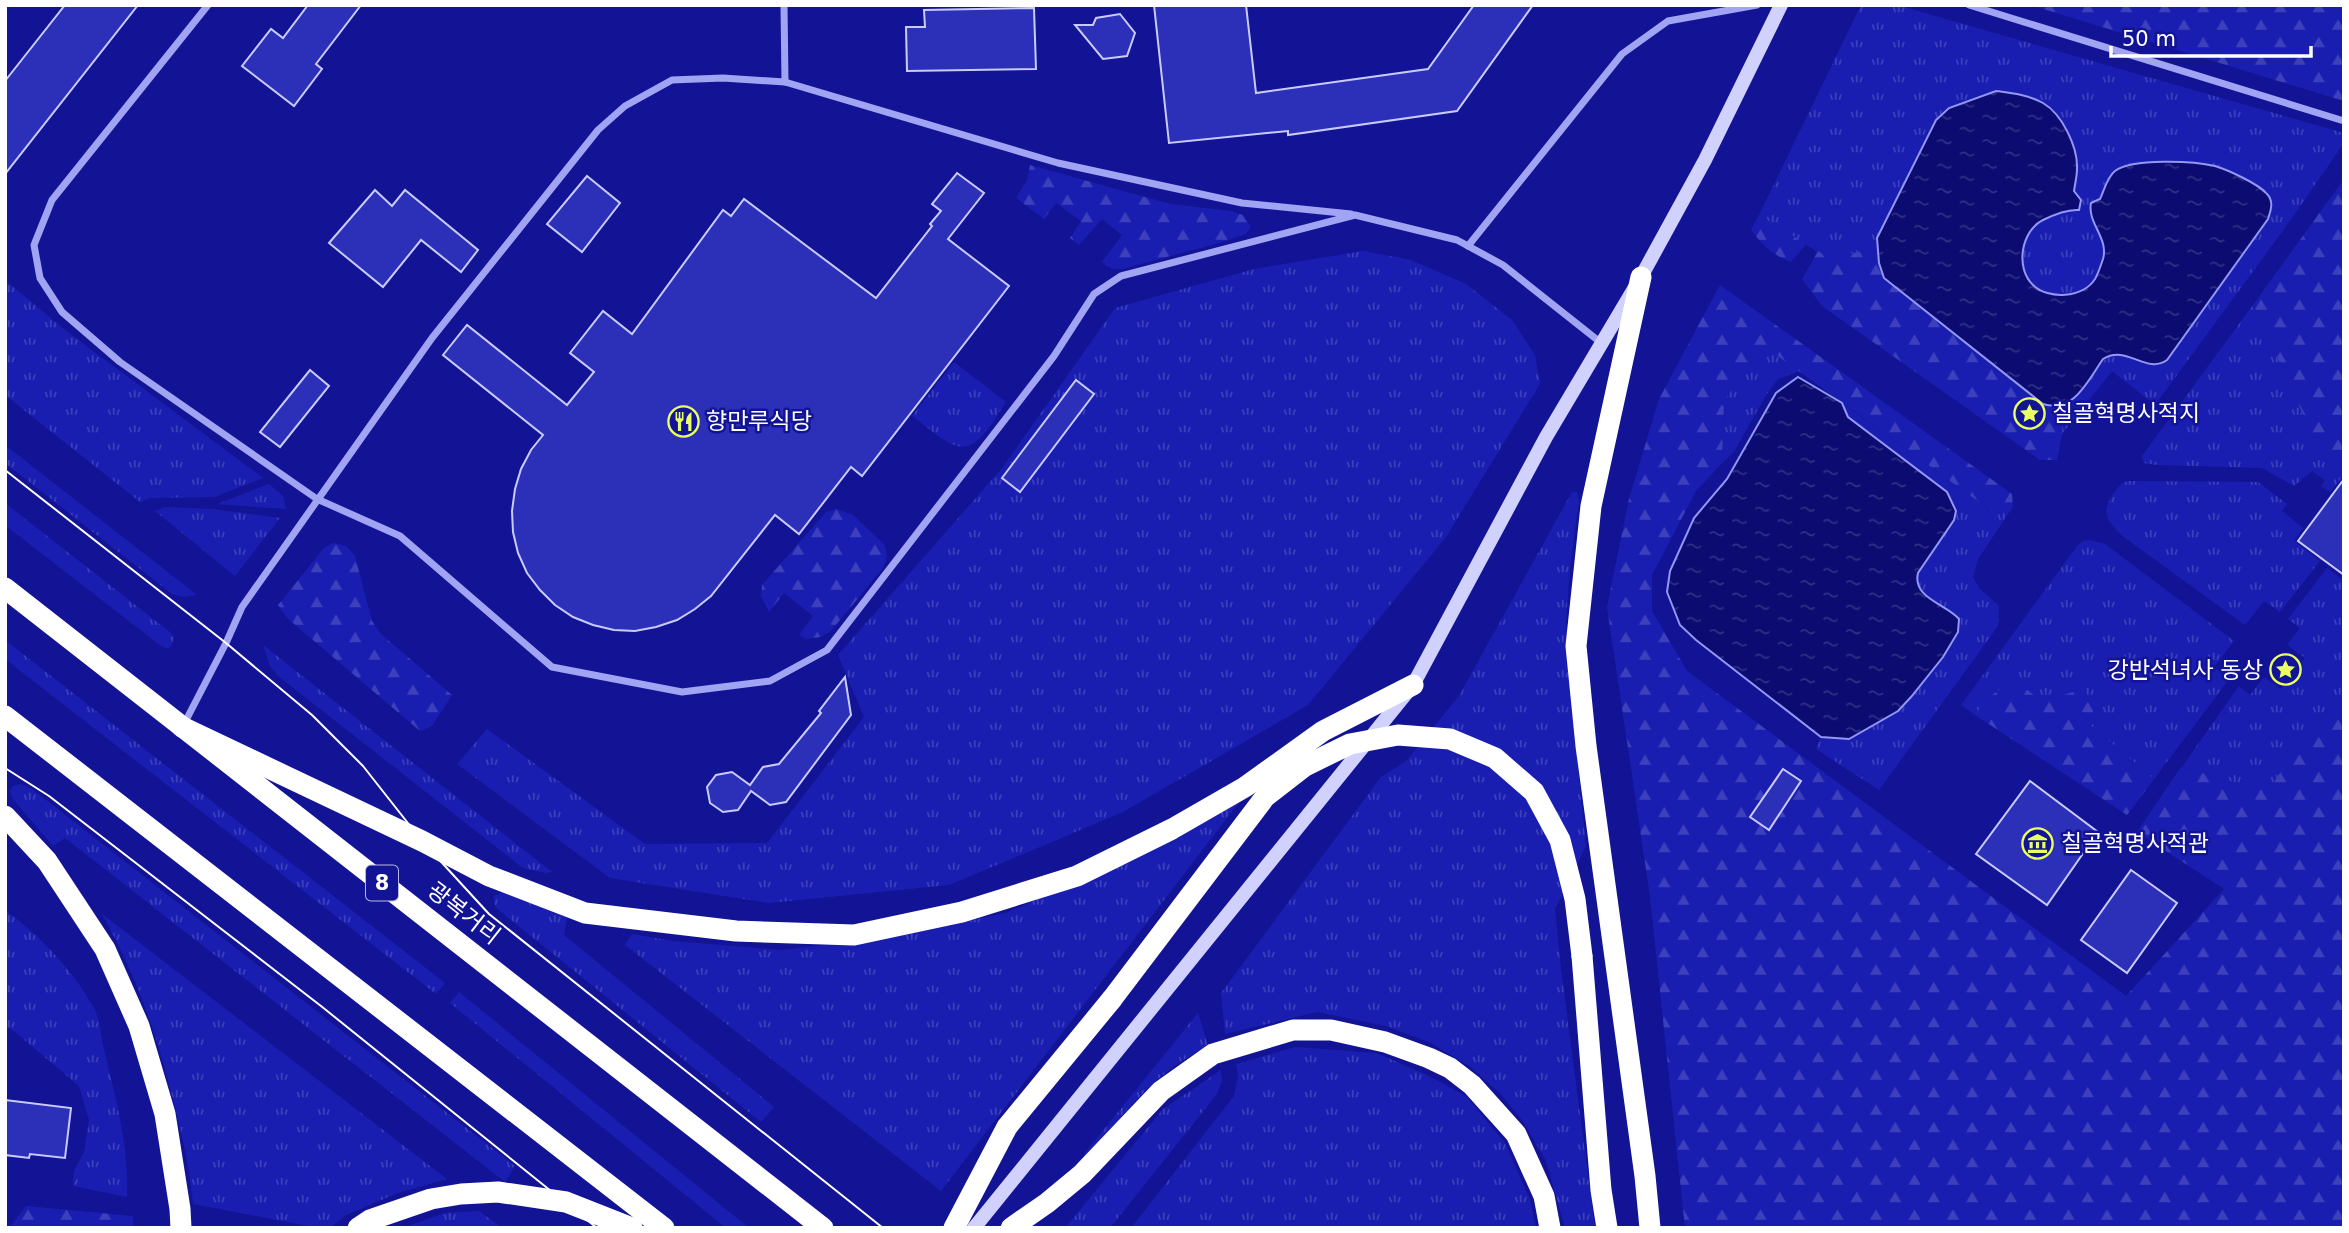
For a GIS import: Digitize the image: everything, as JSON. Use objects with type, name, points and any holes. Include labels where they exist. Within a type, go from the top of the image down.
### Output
[{"type":"highway","points":[[1641,277],[1591,506],[1576,646],[1586,746],[1650,1228]]},
{"type":"highway","name":"광복거리","points":[[5,588],[823,1228]]},
{"type":"highway","points":[[182,727],[422,841],[489,876],[585,913],[736,931],[854,935],[962,912],[1077,876],[1172,830],[1245,787],[1323,731],[1413,685]]},
{"type":"highway","points":[[5,716],[664,1228]]},
{"type":"highway","points":[[954,1228],[1007,1127],[1112,999],[1265,797],[1305,766],[1350,744],[1398,735],[1450,739],[1495,758],[1534,792],[1560,840],[1575,899],[1582,956],[1606,1228]]},
{"type":"highway","points":[[5,816],[47,861],[105,949],[139,1026],[165,1114],[181,1228]]},
{"type":"highway","points":[[1012,1228],[1082,1174],[1161,1091],[1213,1054],[1293,1030],[1331,1030],[1385,1042],[1450,1068],[1472,1084],[1516,1134],[1544,1196],[1550,1228]]},
{"type":"highway","points":[[358,1228],[370,1220],[431,1199],[498,1192],[566,1202],[632,1228]]},
{"type":"street","points":[[208,5],[52,200],[34,245],[40,278],[62,312],[120,362],[317,499],[400,536],[552,667],[682,692],[770,681],[827,650],[1054,356],[1094,294],[1121,276],[1355,215]]},
{"type":"street","points":[[784,5],[785,82]]},
{"type":"street","points":[[1468,246],[1622,54],[1668,21],[1757,5]]},
{"type":"street","points":[[974,1228],[1413,685],[1546,437],[1641,277],[1705,160],[1781,5]]},
{"type":"street","points":[[1969,5],[2344,121]]},
{"type":"street","points":[[182,727],[242,607],[432,338],[598,130],[625,106],[672,80],[723,78],[785,82],[1058,163],[1242,203],[1355,215],[1457,240],[1503,265],[1600,342]]},
{"type":"green space","points":[[1861,5],[1897,5],[2344,133],[2344,143],[2155,405],[2112,371],[2062,434],[2062,406],[2077,393],[2104,360],[2111,355],[2123,354],[2152,365],[2109,179],[2100,199],[2091,204],[2092,221],[2103,245],[2104,255],[2093,282],[2080,291],[2057,295],[2043,291],[2033,283],[2026,272],[2022,259],[2028,233],[2046,218],[2073,209],[2077,168],[2068,134],[2055,113],[2043,103],[2014,93],[1936,120],[1877,238],[1879,263],[1862,251],[1829,259],[1759,215]]},
{"type":"green space","points":[[2030,5],[2344,5],[2344,101]]},
{"type":"green space","points":[[1030,165],[1170,204],[1231,211],[1243,215],[1251,227],[1246,234],[1226,241],[1122,269],[1112,269],[1102,262],[1122,235],[1102,219],[1079,245],[1070,238],[1081,221],[1056,203],[1044,219],[1016,198],[1027,180]]},
{"type":"green space","points":[[2344,179],[2344,472],[2324,460],[2253,305]]},
{"type":"green space","points":[[1759,215],[1806,244],[1791,262],[1769,249],[1751,230]]},
{"type":"green space","points":[[1363,251],[1411,260],[1466,284],[1512,320],[1535,355],[1540,384],[1446,537],[1308,705],[1123,812],[949,885],[769,903],[610,878],[457,764],[487,729],[645,844],[767,843],[864,717],[838,655],[1003,467],[1115,308],[1254,269]]},
{"type":"green space","points":[[1818,251],[1829,259],[1862,251],[1879,263],[1884,278],[2043,404],[2062,406],[2062,434],[2057,460],[2040,460],[1822,306],[1802,279]]},
{"type":"green space","points":[[5,280],[65,330],[263,478],[214,497],[150,498],[140,502],[5,395]]},
{"type":"green space","points":[[1720,285],[2012,494],[2013,507],[2008,514],[1990,510],[1763,345],[1724,401],[1722,463],[1696,491],[1652,575],[1652,611],[1687,671],[2126,996],[2224,889],[2137,832],[2181,767],[2266,791],[2344,691],[2344,1228],[1685,1228],[1650,896],[1607,607],[1629,499],[1659,399]]},
{"type":"green space","points":[[2253,305],[2324,460],[2344,472],[2330,492],[2321,486],[2325,480],[2312,471],[2294,486],[2262,468],[2144,463],[2142,456]]},
{"type":"green space","points":[[1763,344],[1799,371],[1778,379],[1734,452],[1722,463],[1724,401]]},
{"type":"green space","points":[[954,362],[1006,402],[985,433],[971,445],[963,447],[943,439],[912,416]]},
{"type":"green space","points":[[1842,403],[1990,510],[2008,514],[1978,559],[1973,577],[1979,588],[1999,606],[1998,626],[1879,790],[1816,749],[1821,737],[1849,739],[1898,711],[1943,657],[1958,632],[1954,614],[1928,598],[1919,588],[1917,581],[1918,574],[1956,511],[1947,492],[1848,417]]},
{"type":"green space","points":[[5,445],[197,595],[183,597],[172,594],[5,463]]},
{"type":"green space","points":[[2127,481],[2258,482],[2287,504],[2282,511],[2303,528],[2294,541],[2320,561],[2280,612],[2264,601],[2245,625],[2121,535],[2106,511],[2118,487]]},
{"type":"green space","points":[[269,484],[283,496],[286,509],[217,504]]},
{"type":"green space","points":[[1572,492],[1577,492],[1579,500],[1566,621],[1586,846],[1555,909],[1595,1228],[1565,1228],[1546,1161],[1524,1123],[1501,1094],[1469,1066],[1431,1043],[1386,1026],[1317,1012],[1225,1034],[1221,993],[1381,777],[1406,761],[1459,696]]},
{"type":"green space","points":[[5,503],[171,633],[174,637],[171,647],[161,646],[5,525]]},
{"type":"green space","points":[[165,507],[213,509],[280,518],[235,576],[155,511]]},
{"type":"green space","points":[[837,509],[853,515],[885,545],[887,557],[883,568],[831,631],[820,637],[806,639],[799,635],[813,616],[784,593],[769,612],[761,596],[762,585],[826,512]]},
{"type":"green space","points":[[2090,540],[2105,544],[2234,641],[2214,667],[2229,679],[2154,779],[2091,726],[2094,706],[2042,701],[2022,686],[1988,698],[1975,715],[1961,705],[2077,546]]},
{"type":"green space","points":[[333,543],[346,546],[355,556],[372,621],[381,634],[452,695],[432,726],[420,731],[287,618],[278,605],[324,548]]},
{"type":"green space","points":[[2327,568],[2344,581],[2344,691],[2266,792],[2182,767],[2239,686],[2250,695],[2264,677],[2281,689],[2305,658],[2287,645],[2300,628],[2288,619]]},
{"type":"green space","points":[[5,640],[445,983],[436,994],[5,659]]},
{"type":"green space","points":[[263,645],[552,872],[523,868],[278,676],[270,666]]},
{"type":"green space","points":[[2007,684],[2022,686],[2042,701],[2084,689],[2094,706],[2091,726],[2154,779],[2127,815],[1975,715],[1988,698]]},
{"type":"green space","points":[[21,784],[32,789],[515,1166],[505,1182],[65,838],[53,846],[12,798],[10,791],[13,786]]},
{"type":"green space","points":[[1243,797],[941,1191],[625,945],[632,934],[673,941],[782,950],[895,937],[1005,913],[1177,839]]},
{"type":"green space","points":[[503,892],[567,917],[564,935],[774,1107],[761,1122],[495,907],[494,896]]},
{"type":"green space","points":[[5,910],[55,954],[94,1008],[121,1123],[127,1197],[73,1186],[74,1171],[84,1152],[89,1120],[79,1086],[5,1026]]},
{"type":"green space","points":[[102,914],[447,1179],[398,1193],[346,1215],[330,1228],[193,1204],[182,1138],[160,1050],[135,981]]},
{"type":"green space","points":[[459,992],[749,1228],[726,1228],[450,1003]]},
{"type":"green space","points":[[1198,1013],[1208,1046],[1157,1081],[1087,1156],[1084,1154]]},
{"type":"green space","points":[[1295,1047],[1376,1053],[1425,1074],[1466,1096],[1505,1143],[1530,1200],[1536,1228],[1131,1228],[1234,1096],[1238,1077],[1236,1064]]},
{"type":"green space","points":[[1221,1070],[1222,1081],[1217,1094],[1110,1228],[1065,1228],[1163,1109]]},
{"type":"green space","points":[[26,1206],[133,1216],[133,1228],[9,1228]]},
{"type":"green space","points":[[479,1211],[502,1228],[402,1228],[445,1213]]},
{"type":"water","points":[[1996,91],[2032,98],[2050,108],[2068,132],[2077,160],[2074,191],[2081,200],[2079,210],[2070,210],[2043,220],[2025,241],[2022,260],[2024,269],[2027,278],[2039,290],[2065,295],[2082,290],[2095,279],[2104,251],[2092,217],[2091,203],[2100,199],[2110,177],[2123,167],[2149,162],[2215,166],[2257,186],[2267,194],[2271,203],[2268,219],[2167,360],[2152,364],[2112,355],[2103,359],[2079,394],[2054,406],[2043,404],[1884,278],[1879,263],[1877,238],[1936,120],[1949,108]]},
{"type":"water","points":[[1798,377],[1842,403],[1848,417],[1947,492],[1956,511],[1954,520],[1918,573],[1918,582],[1925,595],[1959,619],[1958,632],[1943,657],[1898,711],[1849,739],[1821,737],[1696,640],[1680,625],[1667,592],[1670,571],[1694,518],[1727,479],[1776,393]]},
{"type":"building","points":[[65,5],[138,5],[5,174],[5,81]]},
{"type":"building","points":[[308,5],[361,5],[316,64],[322,69],[294,106],[242,66],[271,29],[283,38]]},
{"type":"building","points":[[1154,5],[1246,5],[1256,93],[1428,69],[1474,5],[1533,5],[1457,111],[1288,135],[1288,131],[1169,143]]},
{"type":"building","points":[[1034,8],[1036,69],[907,71],[906,27],[925,27],[924,10]]},
{"type":"building","points":[[1120,14],[1135,33],[1127,56],[1103,59],[1075,25],[1093,25],[1096,18]]},
{"type":"building","name":"향만루식당","points":[[957,173],[984,193],[948,239],[1009,286],[862,476],[851,467],[799,534],[775,515],[711,596],[677,620],[635,631],[614,630],[573,617],[555,605],[527,573],[513,532],[512,511],[521,469],[543,435],[443,355],[467,325],[567,405],[594,372],[570,353],[603,311],[632,334],[723,210],[731,216],[744,199],[876,298],[932,226],[930,224],[941,211],[932,204]]},
{"type":"building","points":[[587,176],[620,203],[582,252],[547,224]]},
{"type":"building","points":[[375,190],[392,206],[405,190],[478,250],[461,272],[421,240],[383,287],[329,243]]},
{"type":"building","points":[[310,370],[329,386],[280,447],[260,432]]},
{"type":"building","points":[[1076,380],[1094,394],[1020,492],[1002,478]]},
{"type":"building","points":[[2344,479],[2344,575],[2298,541]]},
{"type":"building","points":[[845,677],[851,715],[786,802],[770,805],[751,791],[738,810],[723,812],[710,803],[707,787],[716,775],[732,772],[750,785],[763,767],[779,764],[821,713],[819,711]]},
{"type":"building","points":[[1783,769],[1801,781],[1769,830],[1750,817]]},
{"type":"building","name":"칠골혁명사적관","points":[[2030,781],[2098,832],[2047,905],[1976,854]]},
{"type":"building","points":[[2131,870],[2177,903],[2127,973],[2081,940]]},
{"type":"building","points":[[5,1100],[71,1108],[65,1158],[30,1154],[29,1158],[5,1155]]},
{"type":"tram line","points":[[5,470],[226,643],[312,715],[363,766],[422,841],[489,914],[883,1228]]},
{"type":"tram line","points":[[5,768],[49,796],[321,1006],[597,1228]]},
{"type":"place","name":"칠골혁명사적지","points":[[2029,413]]},
{"type":"place","name":"향만루식당","points":[[683,421]]},
{"type":"place","name":"강반석녀사 동상","points":[[2286,670]]},
{"type":"place","name":"칠골혁명사적관","points":[[2038,843]]}]
